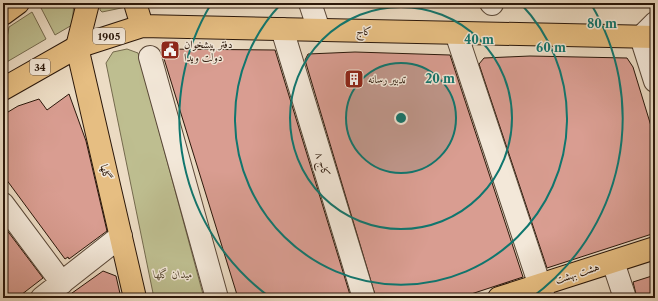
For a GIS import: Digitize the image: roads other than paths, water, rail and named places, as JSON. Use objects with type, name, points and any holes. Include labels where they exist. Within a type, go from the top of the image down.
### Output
[{"type":"main road","points":[[3,14],[18,3]]},
{"type":"main road","points":[[77,47],[88,3]]},
{"type":"main road","points":[[135,3],[142,26]]},
{"type":"main road","name":"کاج","points":[[77,47],[142,26],[456,33],[650,32]]},
{"type":"main road","name":"34","points":[[3,89],[77,47]]},
{"type":"main road","name":"گلها","points":[[77,47],[135,298]]},
{"type":"main road","name":"هشت بهشت","points":[[499,298],[541,292],[613,262],[655,248]]},
{"type":"street","points":[[310,3],[319,30]]},
{"type":"street","name":"کاج ۸","points":[[282,29],[364,298]]},
{"type":"street","points":[[650,32],[655,81]]},
{"type":"street","points":[[456,33],[541,292]]},
{"type":"street","points":[[150,57],[217,298]]},
{"type":"street","points":[[3,204],[62,283]]},
{"type":"street","points":[[42,298],[121,236]]},
{"type":"street","points":[[613,262],[625,298]]},
{"type":"place","name":"دفتر پیشخوان دولت ویدا","points":[[170,50]]},
{"type":"place","name":"تدبیر رسانه","points":[[354,79]]},
{"type":"park label","name":"میدان گلها","points":[[173,274]]}]
